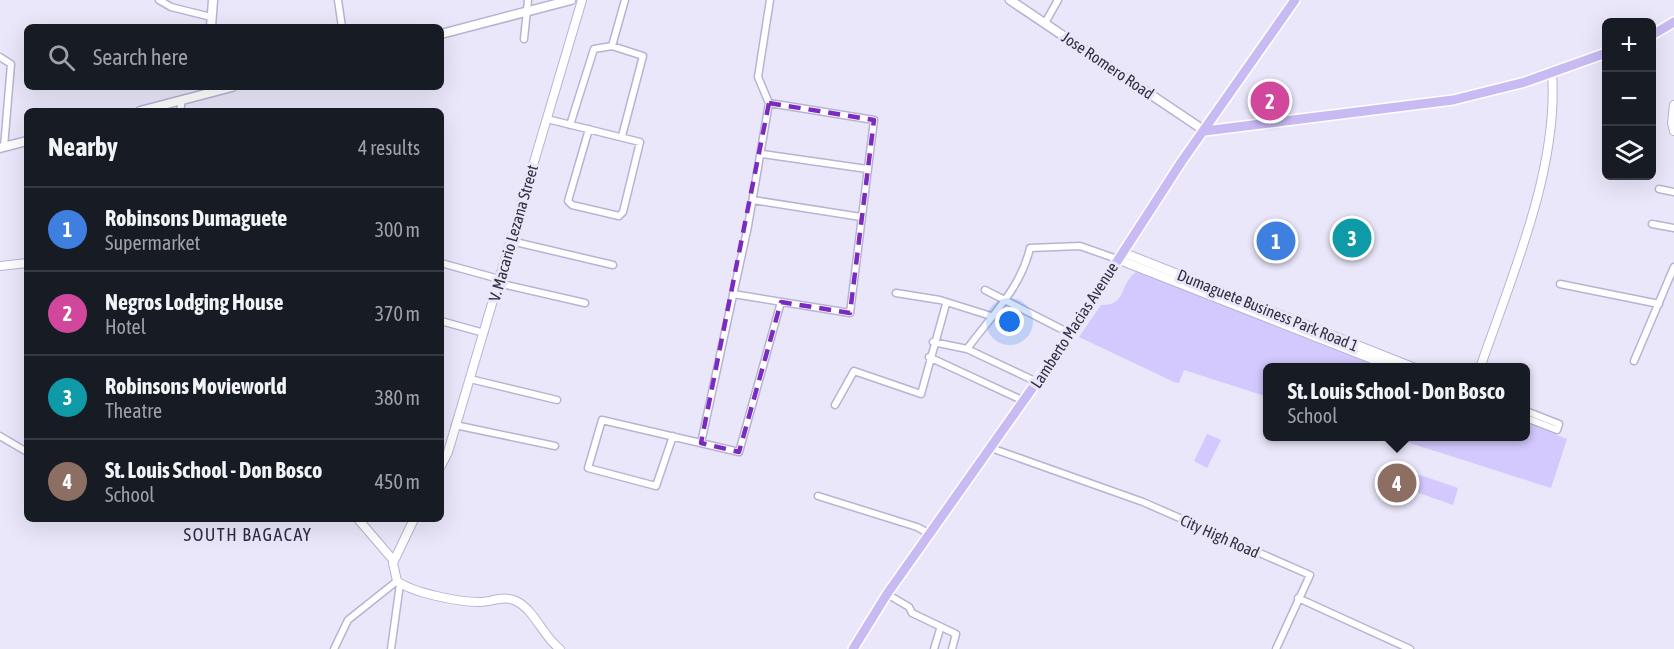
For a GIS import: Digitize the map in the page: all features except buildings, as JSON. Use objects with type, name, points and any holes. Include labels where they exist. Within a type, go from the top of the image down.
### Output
[{"type":"main road","points":[[210,24],[213,0]]},
{"type":"main road","points":[[444,33],[571,0]]},
{"type":"main road","name":"Jose Romero Road","points":[[1010,0],[1205,131]]},
{"type":"main road","name":"Lamberto Macias Avenue","points":[[853,649],[887,594],[1071,334],[1119,255],[1295,0]]},
{"type":"main road","points":[[1656,33],[1674,22]]},
{"type":"main road","points":[[1205,131],[1453,100],[1497,90],[1602,54]]},
{"type":"main road","points":[[151,108],[182,100],[207,90]]},
{"type":"main road","points":[[2,148],[24,142]]},
{"type":"street","points":[[159,0],[171,7],[211,17]]},
{"type":"street","points":[[338,0],[342,24]]},
{"type":"street","points":[[525,39],[528,0]]},
{"type":"street","name":"V. Macario Lezana Street","points":[[444,457],[484,333],[582,0]]},
{"type":"street","points":[[612,46],[625,0]]},
{"type":"street","points":[[701,443],[762,154],[769,103],[758,77],[770,0]]},
{"type":"street","points":[[1045,23],[1058,0]]},
{"type":"street","points":[[570,125],[594,49],[612,46],[643,56],[622,136]]},
{"type":"street","points":[[0,57],[11,64],[2,148]]},
{"type":"street","points":[[1482,363],[1534,213],[1551,109],[1551,73]]},
{"type":"street","points":[[181,108],[182,100]]},
{"type":"street","points":[[733,294],[850,313],[874,120],[769,103]]},
{"type":"street","points":[[1674,105],[1672,123],[1674,131]]},
{"type":"street","points":[[547,119],[622,136],[640,142],[623,212],[619,216],[572,205],[568,201],[589,129]]},
{"type":"street","points":[[762,154],[867,169]]},
{"type":"street","points":[[1659,189],[1674,192]]},
{"type":"street","points":[[753,200],[861,217]]},
{"type":"street","points":[[1652,224],[1674,228]]},
{"type":"street","points":[[511,241],[613,265]]},
{"type":"street","points":[[967,349],[991,316],[1007,300],[1026,265],[1030,248],[1080,246],[1119,255]]},
{"type":"street","name":"Dumaguete Business Park Road 1","points":[[1119,255],[1369,354],[1399,363]]},
{"type":"street","points":[[0,266],[24,263]]},
{"type":"street","points":[[444,264],[585,303]]},
{"type":"street","points":[[1634,361],[1674,267]]},
{"type":"street","points":[[1560,284],[1659,304]]},
{"type":"street","points":[[985,290],[1071,334]]},
{"type":"street","points":[[896,293],[940,300],[946,304],[991,316]]},
{"type":"street","points":[[674,436],[656,486],[588,468],[602,420],[674,436],[739,452],[781,302]]},
{"type":"street","points":[[835,405],[854,371],[921,394],[933,342],[946,304]]},
{"type":"street","points":[[444,322],[484,333]]},
{"type":"street","points":[[933,342],[967,349],[1037,382]]},
{"type":"street","name":"Dumaguete Business Park Road 1","points":[[1369,354],[1386,363]]},
{"type":"street","points":[[930,357],[1024,401]]},
{"type":"street","points":[[470,379],[557,400]]},
{"type":"street","points":[[1530,413],[1559,424],[1557,430],[1530,420]]},
{"type":"street","points":[[455,426],[555,446]]},
{"type":"street","points":[[0,435],[24,450]]},
{"type":"street","name":"City High Road","points":[[991,448],[1143,502],[1310,575],[1299,598]]},
{"type":"street","points":[[818,496],[917,527],[930,534]]},
{"type":"street","points":[[360,522],[394,561]]},
{"type":"street","points":[[391,649],[399,582],[393,573],[394,561],[413,522]]},
{"type":"street","points":[[334,649],[348,620],[399,582]]},
{"type":"street","points":[[399,582],[474,602],[505,598],[514,600],[524,606],[546,636],[560,649]]},
{"type":"street","points":[[887,594],[909,607],[912,613],[940,629],[956,634],[952,649]]},
{"type":"street","points":[[1276,649],[1299,598],[1410,649]]},
{"type":"street","points":[[934,649],[940,629]]},
{"type":"highlighted area","points":[[769,103],[874,120],[850,313],[781,302],[739,452],[701,443]]},
{"type":"shaded area","points":[[1136,272],[1140,272],[1374,363],[1263,363],[1263,395],[1184,370],[1179,383],[1174,382],[1079,337],[1101,305],[1115,302],[1119,298]]},
{"type":"shaded area","points":[[1530,425],[1567,439],[1551,488],[1404,441],[1530,441]]},
{"type":"shaded area","points":[[1207,434],[1221,440],[1207,468],[1194,461]]},
{"type":"shaded area","points":[[1411,472],[1458,488],[1453,505],[1405,488]]},
{"type":"place","name":"Negros Lodging House","points":[[1270,101]]},
{"type":"place","name":"Robinsons Movieworld","points":[[1352,238]]},
{"type":"place","name":"Robinsons Dumaguete","points":[[1276,241]]},
{"type":"place","name":"St. Louis School - Don Bosco","points":[[1397,483]]},
{"type":"district","name":"SOUTH BAGACAY","points":[[248,535]]}]
